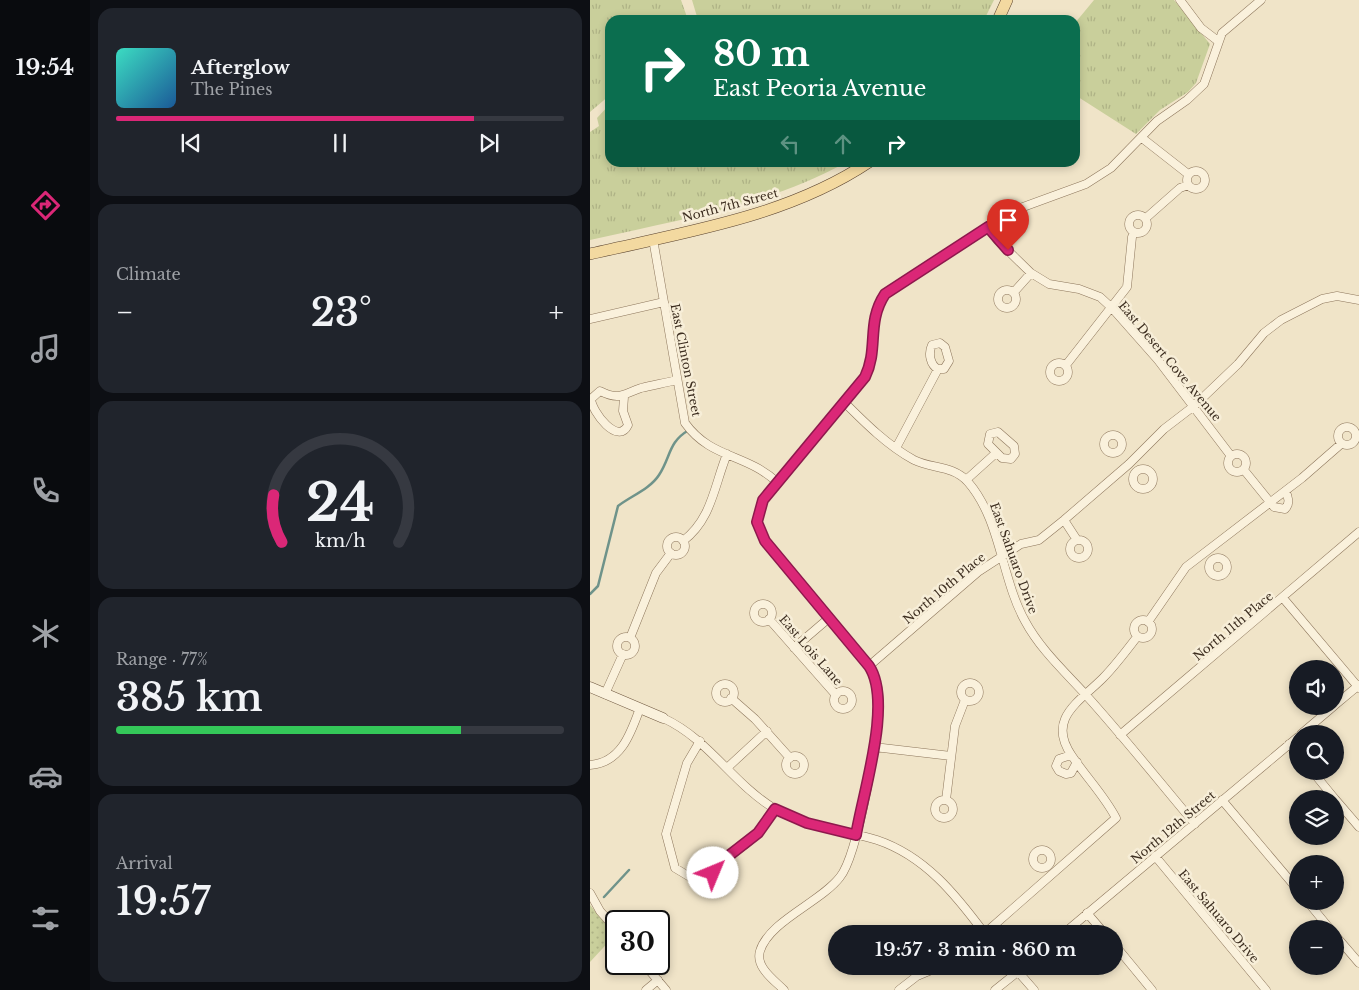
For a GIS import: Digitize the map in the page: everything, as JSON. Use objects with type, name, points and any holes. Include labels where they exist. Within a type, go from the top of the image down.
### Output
[{"type":"main road","points":[[1000,15],[1007,0]]},
{"type":"main road","name":"North 7th Street","points":[[590,254],[740,218],[795,200],[832,185],[861,167]]},
{"type":"street","points":[[1180,0],[1201,28],[1218,41]]},
{"type":"street","points":[[784,990],[763,969],[758,958],[760,950],[764,942],[780,926],[832,887],[851,858],[874,747],[879,697],[876,679],[869,666],[765,541],[757,522],[763,500],[865,377],[871,365],[876,307],[885,294],[1015,210],[1086,184],[1099,177],[1142,138],[1157,121],[1187,100],[1204,84],[1222,33],[1261,0]]},
{"type":"street","points":[[1142,138],[1188,174]]},
{"type":"street","points":[[1146,218],[1180,188],[1188,185],[1196,189],[1202,187],[1205,182],[1204,176],[1200,171],[1194,170],[1188,174]]},
{"type":"street","points":[[1188,174],[1188,185]]},
{"type":"street","points":[[1137,215],[1146,218],[1148,224],[1146,230],[1140,234],[1134,233],[1130,229],[1130,220],[1137,215]]},
{"type":"street","name":"East Desert Cove Avenue","points":[[988,227],[997,240],[1031,273],[1049,284],[1079,289],[1100,297],[1112,308],[1194,406],[1231,456]]},
{"type":"street","points":[[1066,365],[1127,287],[1134,233]]},
{"type":"street","name":"East Clinton Street","points":[[653,239],[686,423],[704,444],[751,463],[778,482]]},
{"type":"street","points":[[1014,292],[1031,273]]},
{"type":"street","name":"North 10th Place","points":[[869,666],[978,572],[1021,544],[1039,540],[1064,520],[1129,464],[1164,428],[1194,406],[1238,364],[1264,333],[1281,320],[1322,299],[1347,297],[1359,300]]},
{"type":"street","points":[[590,319],[664,302]]},
{"type":"street","points":[[896,448],[938,370]]},
{"type":"street","points":[[624,397],[623,411],[628,424],[626,430],[620,433],[614,432],[593,408],[591,399],[600,391],[611,397],[624,397],[640,389],[677,380]]},
{"type":"street","name":"East Sahuaro Drive","points":[[844,402],[896,448],[921,464],[945,468],[966,480],[979,496],[1024,621],[1044,650],[1085,694],[1195,824]]},
{"type":"street","points":[[1148,622],[1186,567],[1285,491],[1341,444]]},
{"type":"street","points":[[1119,451],[1136,472]]},
{"type":"street","points":[[966,480],[996,453]]},
{"type":"street","name":"East Desert Cove Avenue","points":[[1239,453],[1244,456],[1247,462],[1244,470],[1239,472],[1232,470],[1228,463],[1231,456],[1239,453]]},
{"type":"street","points":[[683,541],[701,523],[710,507],[727,454]]},
{"type":"street","name":"East Desert Cove Avenue","points":[[1244,470],[1270,502]]},
{"type":"street","points":[[1270,502],[1276,508],[1285,509],[1289,500],[1285,491]]},
{"type":"street","points":[[1064,520],[1077,540]]},
{"type":"street","name":"North 11th Place","points":[[1120,735],[1359,532]]},
{"type":"street","points":[[676,537],[683,541],[684,547],[682,552],[676,554],[671,553],[667,549],[668,541],[676,537]]},
{"type":"street","points":[[1204,552],[1212,560]]},
{"type":"street","points":[[630,638],[656,573],[671,553]]},
{"type":"street","points":[[1283,598],[1359,686],[1344,698]]},
{"type":"street","points":[[794,648],[829,618]]},
{"type":"street","name":"East Lois Lane","points":[[769,619],[836,695]]},
{"type":"street","points":[[1140,620],[1148,622],[1152,630],[1150,635],[1145,638],[1137,637],[1133,632],[1135,623],[1140,620]]},
{"type":"street","points":[[994,925],[1050,870],[1116,818],[1096,786],[1071,755],[1065,744],[1062,726],[1069,709],[1104,677],[1137,637]]},
{"type":"street","points":[[623,654],[618,648],[618,643],[622,639],[630,638]]},
{"type":"street","points":[[623,654],[632,653],[635,648],[634,642],[630,638]]},
{"type":"street","points":[[605,694],[623,654]]},
{"type":"street","points":[[590,687],[660,717],[700,741],[748,789],[775,809],[807,823],[856,835],[890,846],[923,865],[947,887],[978,925]]},
{"type":"street","points":[[731,698],[767,731],[790,758]]},
{"type":"street","points":[[946,800],[955,726],[965,700]]},
{"type":"street","points":[[590,765],[609,759],[622,749],[640,708]]},
{"type":"street","points":[[1312,725],[1323,715]]},
{"type":"street","points":[[727,768],[767,731]]},
{"type":"street","points":[[700,741],[687,763],[666,834],[676,868],[695,880],[713,873],[731,854],[758,833],[775,809]]},
{"type":"street","name":"North 12th Street","points":[[1074,925],[1289,744]]},
{"type":"street","points":[[874,747],[951,756]]},
{"type":"street","points":[[1071,755],[1059,759],[1056,766],[1059,771],[1066,774],[1072,773],[1077,762]]},
{"type":"street","points":[[1319,780],[1328,790]]},
{"type":"street","points":[[1222,800],[1289,879]]},
{"type":"street","points":[[1344,810],[1359,827]]},
{"type":"street","name":"East Sahuaro Drive","points":[[1155,856],[1266,990]]},
{"type":"street","points":[[594,900],[605,914]]},
{"type":"street","points":[[1314,910],[1323,920]]},
{"type":"street","points":[[1088,913],[1098,925]]},
{"type":"street","points":[[1344,946],[1359,964]]},
{"type":"street","points":[[1123,955],[1152,990]]},
{"type":"street","points":[[654,975],[666,990]]},
{"type":"street","points":[[899,990],[918,975]]},
{"type":"street","points":[[995,990],[1009,975]]},
{"type":"street","points":[[1020,975],[1034,990]]},
{"type":"street","points":[[646,990],[658,980]]},
{"type":"green space","points":[[590,0],[681,0],[686,15],[605,15],[605,99],[590,112]]},
{"type":"green space","points":[[692,0],[994,0],[986,15],[696,15]]},
{"type":"green space","points":[[1094,0],[1174,0],[1210,44],[1196,83],[1188,92],[1160,110],[1136,134],[1080,98],[1080,17]]},
{"type":"green space","points":[[605,109],[605,167],[837,167],[815,178],[753,201],[590,240],[590,132],[599,126],[597,118]]},
{"type":"green space","points":[[590,905],[605,923],[605,946],[590,962]]},
{"type":"waterway","points":[[590,594],[598,586],[618,506],[655,480],[663,468],[673,445],[689,430]]},
{"type":"waterway","points":[[604,897],[629,870]]},
{"type":"route","points":[[713,873],[731,854],[758,833],[775,809],[807,823],[856,835],[874,747],[879,706],[876,679],[869,666],[765,541],[757,522],[763,500],[865,377],[871,365],[876,307],[885,294],[988,227],[997,240],[1008,250]]}]
